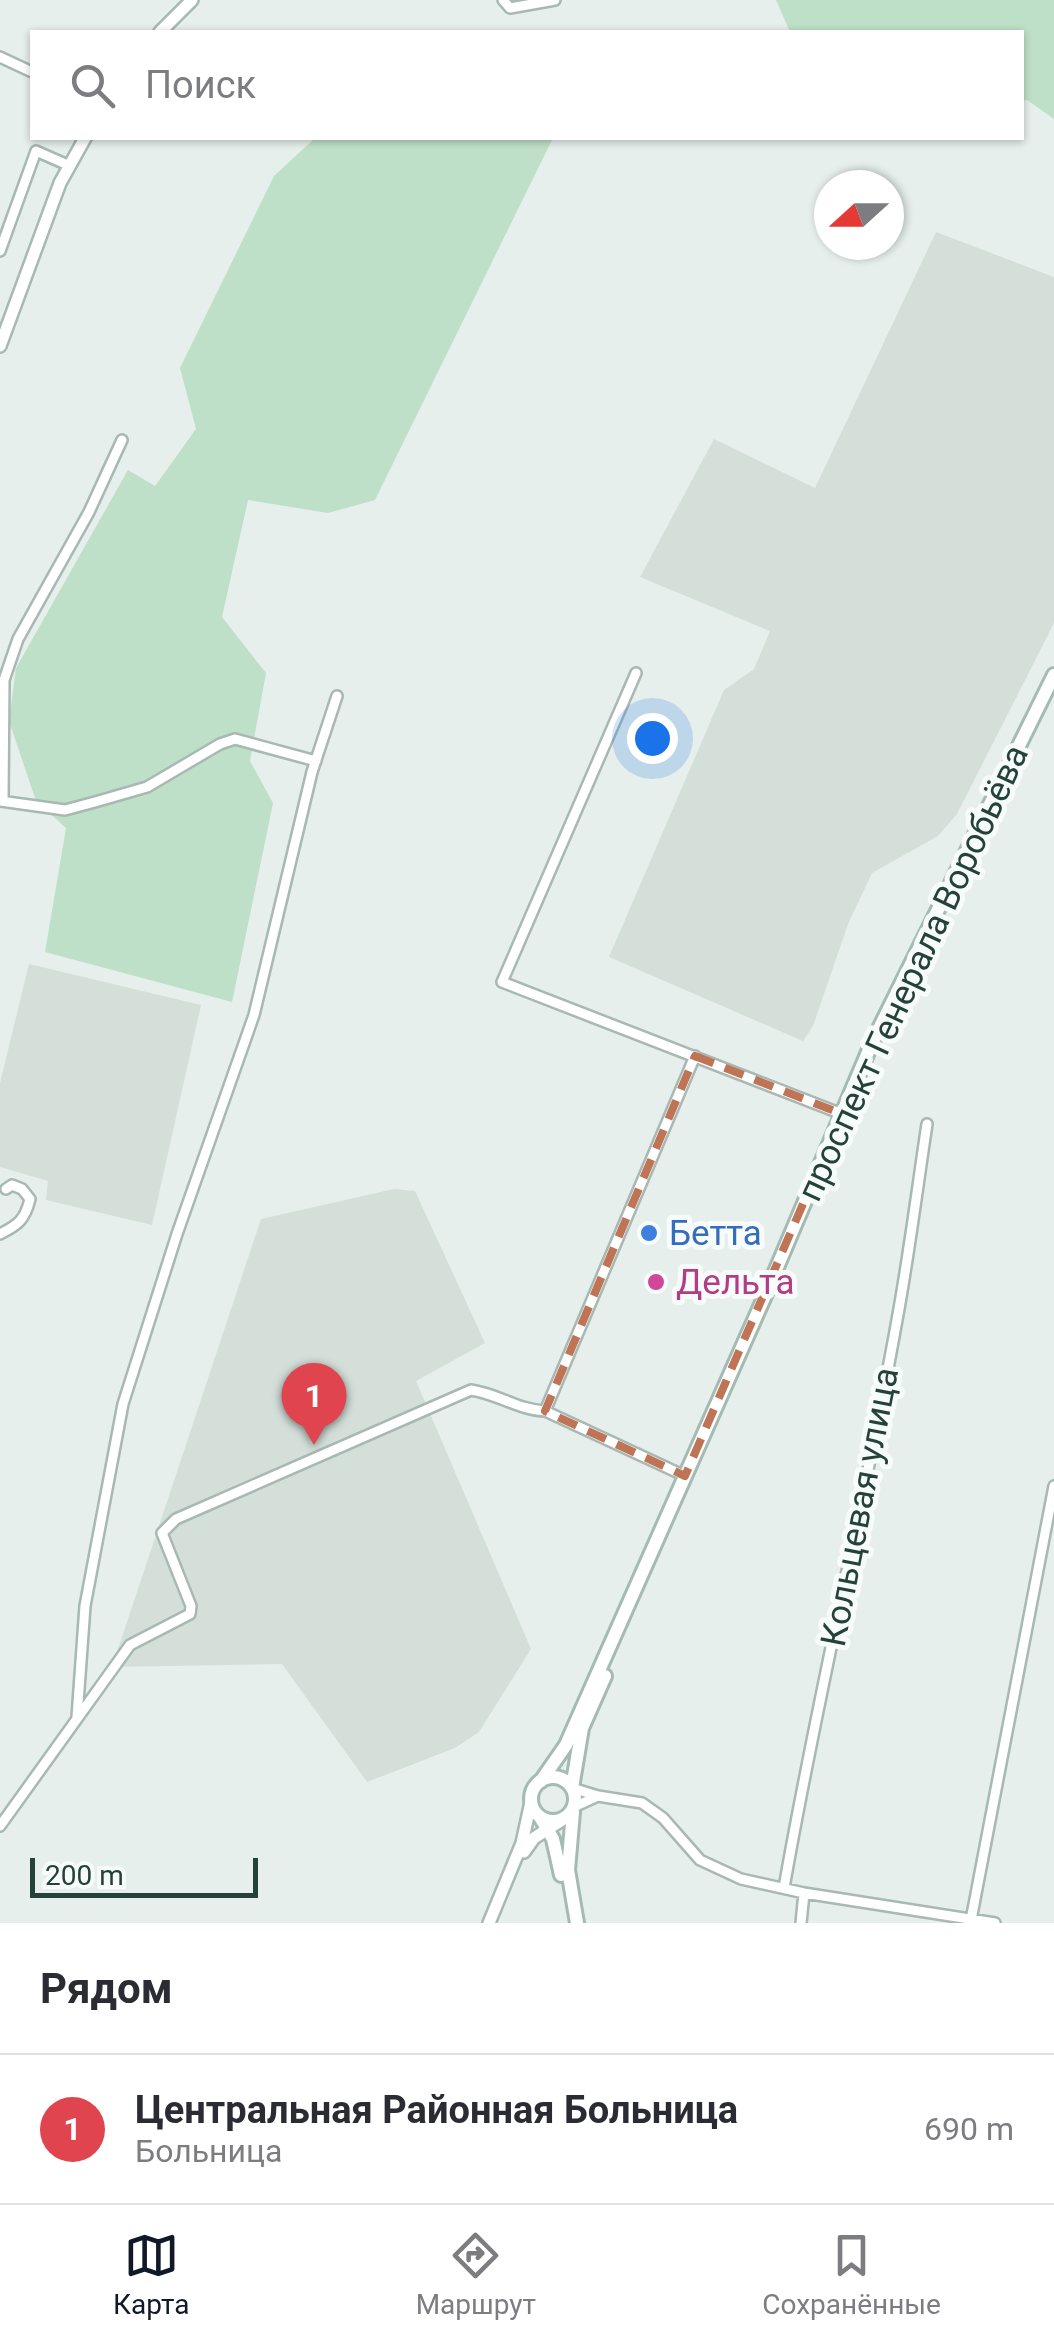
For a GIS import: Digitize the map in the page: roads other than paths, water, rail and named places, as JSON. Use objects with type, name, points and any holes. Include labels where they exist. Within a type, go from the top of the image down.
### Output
[{"type":"main road","name":"проспект Генерала Воробьёва","points":[[584,1713],[871,1045],[1054,675]]},
{"type":"main road","name":"проспект Генерала Воробьёва","points":[[584,1713],[876,1052],[1054,690]]},
{"type":"main road","points":[[569,1923],[555,1845],[531,1802],[533,1790],[584,1713]]},
{"type":"main road","points":[[577,1923],[568,1870],[572,1788],[584,1713]]},
{"type":"main road","points":[[541,1781],[556,1778],[572,1788]]},
{"type":"main road","points":[[543,1822],[562,1820],[574,1807]]},
{"type":"street","points":[[162,30],[192,0]]},
{"type":"street","points":[[503,0],[510,8],[555,0]]},
{"type":"street","points":[[0,56],[30,71]]},
{"type":"street","points":[[0,346],[83,140]]},
{"type":"street","points":[[0,250],[36,151],[70,166]]},
{"type":"street","points":[[122,440],[89,512],[18,639],[4,680],[1,801],[64,810],[147,787],[220,744],[236,739],[316,761]]},
{"type":"street","points":[[636,673],[502,982],[842,1114]]},
{"type":"street","points":[[77,1717],[84,1606],[123,1404],[177,1234],[254,1015],[316,761],[337,696]]},
{"type":"street","points":[[545,1411],[695,1056]]},
{"type":"street","name":"Кольцевая улица","points":[[784,1888],[812,1726],[824,1690],[897,1321],[927,1124]]},
{"type":"street","points":[[0,1234],[19,1225],[27,1214],[30,1199],[22,1189],[6,1189]]},
{"type":"street","points":[[0,1826],[130,1646],[190,1614],[187,1593],[162,1533],[176,1519],[472,1390],[492,1394],[527,1410],[545,1411],[686,1476]]},
{"type":"street","points":[[971,1921],[1054,1486]]},
{"type":"street","points":[[572,1788],[642,1803],[663,1818],[700,1860],[741,1879],[804,1893],[996,1923]]},
{"type":"street","points":[[574,1807],[598,1796]]},
{"type":"street","points":[[492,1923],[526,1842],[531,1802]]},
{"type":"street","points":[[526,1842],[543,1822]]},
{"type":"street","points":[[526,1842],[543,1837],[555,1845]]},
{"type":"street","points":[[800,1923],[804,1893]]},
{"type":"place","name":"Бетта","points":[[649,1233]]},
{"type":"place","name":"Дельта","points":[[656,1282]]},
{"type":"place","name":"Центральная Районная Больница","points":[[314,1445]]}]
